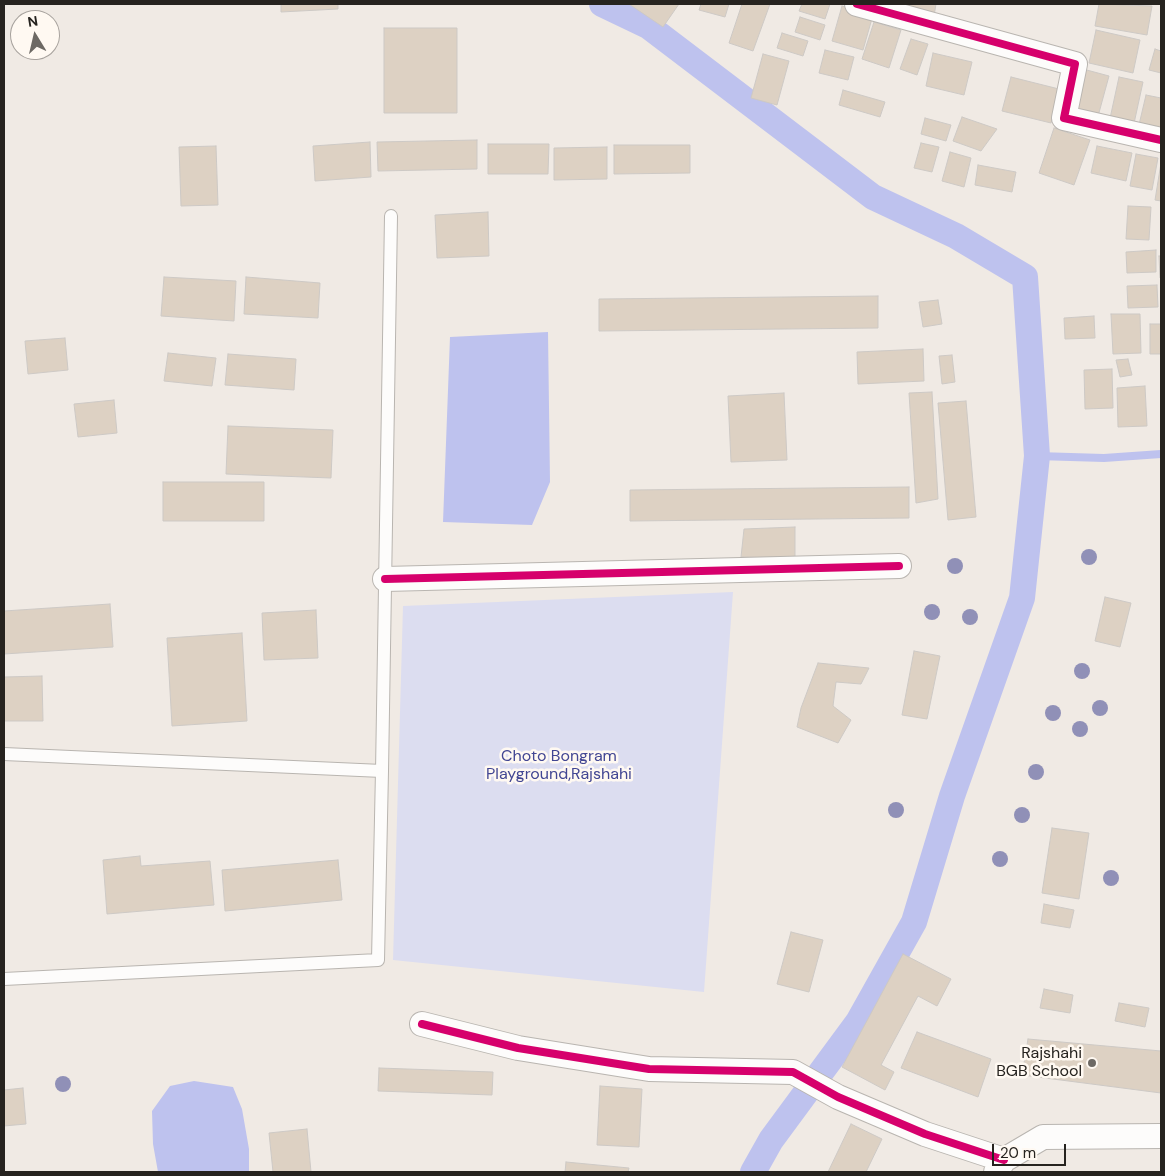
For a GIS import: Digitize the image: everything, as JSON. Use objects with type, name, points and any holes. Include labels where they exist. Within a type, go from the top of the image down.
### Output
[{"type":"street","points":[[857,4],[1075,64],[1064,118],[1161,140]]},
{"type":"street","points":[[385,579],[899,566]]},
{"type":"street","points":[[422,1024],[518,1048],[649,1069],[792,1072],[838,1097],[1000,1166],[1043,1137],[1161,1136]]},
{"type":"lane","points":[[4,979],[378,960],[391,216]]},
{"type":"lane","points":[[4,754],[382,770]]},
{"type":"green space","name":"Choto Bongram Playground,Rajshahi","points":[[733,592],[704,992],[393,960],[403,606]]},
{"type":"water","points":[[548,332],[550,482],[532,525],[443,522],[450,337]]},
{"type":"water","points":[[194,1081],[233,1087],[242,1109],[249,1149],[249,1172],[158,1172],[153,1144],[152,1111],[170,1086]]},
{"type":"building","points":[[281,4],[338,4],[338,9],[281,12]]},
{"type":"building","points":[[629,4],[679,4],[663,27]]},
{"type":"building","points":[[701,4],[729,4],[725,17],[699,10]]},
{"type":"building","points":[[742,4],[770,4],[753,51],[729,43]]},
{"type":"building","points":[[802,4],[830,4],[825,19],[799,11]]},
{"type":"building","points":[[906,4],[936,4],[934,16],[905,12]]},
{"type":"building","points":[[1099,4],[1152,6],[1147,35],[1095,26]]},
{"type":"building","points":[[842,6],[873,15],[863,50],[832,41]]},
{"type":"building","points":[[800,17],[825,25],[820,40],[795,32]]},
{"type":"building","points":[[874,22],[901,30],[889,68],[862,59]]},
{"type":"building","points":[[384,28],[457,28],[457,113],[384,113]]},
{"type":"building","points":[[1096,30],[1140,40],[1133,73],[1089,63]]},
{"type":"building","points":[[782,33],[808,41],[803,56],[777,48]]},
{"type":"building","points":[[911,39],[928,44],[917,75],[900,69]]},
{"type":"building","points":[[1155,49],[1161,51],[1161,73],[1149,70]]},
{"type":"building","points":[[825,50],[854,57],[848,80],[819,73]]},
{"type":"building","points":[[933,53],[972,62],[964,95],[926,86]]},
{"type":"building","points":[[763,54],[789,61],[777,105],[751,98]]},
{"type":"building","points":[[1083,69],[1109,76],[1097,120],[1071,113]]},
{"type":"building","points":[[1011,77],[1059,89],[1051,123],[1002,111]]},
{"type":"building","points":[[1119,77],[1143,82],[1133,128],[1109,123]]},
{"type":"building","points":[[843,90],[885,102],[880,117],[839,105]]},
{"type":"building","points":[[1146,95],[1161,98],[1161,134],[1138,129]]},
{"type":"building","points":[[962,117],[997,129],[981,151],[953,141]]},
{"type":"building","points":[[925,118],[951,125],[946,141],[921,134]]},
{"type":"building","points":[[1054,128],[1090,140],[1074,185],[1039,173]]},
{"type":"building","points":[[477,140],[477,169],[378,171],[377,142]]},
{"type":"building","points":[[370,142],[371,177],[315,181],[313,146]]},
{"type":"building","points":[[921,143],[939,147],[932,172],[914,168]]},
{"type":"building","points":[[488,144],[549,144],[548,174],[488,174]]},
{"type":"building","points":[[614,145],[690,145],[690,173],[614,174]]},
{"type":"building","points":[[216,146],[218,205],[181,206],[179,147]]},
{"type":"building","points":[[1097,146],[1132,153],[1126,181],[1091,173]]},
{"type":"building","points":[[607,147],[607,179],[554,180],[554,148]]},
{"type":"building","points":[[950,152],[971,158],[964,187],[942,181]]},
{"type":"building","points":[[1136,154],[1158,158],[1152,190],[1130,186]]},
{"type":"building","points":[[1161,163],[1161,201],[1155,200]]},
{"type":"building","points":[[978,165],[1016,172],[1012,192],[975,185]]},
{"type":"building","points":[[1128,206],[1151,207],[1149,240],[1126,239]]},
{"type":"building","points":[[488,212],[489,256],[437,258],[435,215]]},
{"type":"building","points":[[1156,250],[1156,272],[1127,273],[1126,252]]},
{"type":"building","points":[[1159,256],[1161,256],[1161,278],[1160,278]]},
{"type":"building","points":[[164,277],[236,281],[234,321],[161,316]]},
{"type":"building","points":[[246,277],[320,283],[318,318],[244,314]]},
{"type":"building","points":[[1157,285],[1158,307],[1128,308],[1127,286]]},
{"type":"building","points":[[878,296],[878,328],[599,331],[599,299]]},
{"type":"building","points":[[938,300],[942,324],[923,327],[919,302]]},
{"type":"building","points":[[1111,314],[1140,314],[1141,353],[1113,354]]},
{"type":"building","points":[[1094,316],[1095,338],[1065,339],[1064,318]]},
{"type":"building","points":[[1150,324],[1161,324],[1161,354],[1150,354]]},
{"type":"building","points":[[65,338],[68,370],[28,374],[25,341]]},
{"type":"building","points":[[923,349],[924,381],[858,384],[857,352]]},
{"type":"building","points":[[168,353],[216,358],[212,386],[164,381]]},
{"type":"building","points":[[228,354],[296,359],[294,390],[225,385]]},
{"type":"building","points":[[952,355],[955,382],[942,384],[939,356]]},
{"type":"building","points":[[1128,359],[1132,375],[1120,377],[1116,360]]},
{"type":"building","points":[[1112,369],[1113,408],[1085,409],[1084,370]]},
{"type":"building","points":[[1145,386],[1147,426],[1118,427],[1117,388]]},
{"type":"building","points":[[932,392],[938,499],[916,503],[909,393]]},
{"type":"building","points":[[784,393],[787,460],[731,462],[728,396]]},
{"type":"building","points":[[114,400],[117,433],[78,437],[74,404]]},
{"type":"building","points":[[966,401],[976,517],[948,520],[938,403]]},
{"type":"building","points":[[228,426],[333,430],[331,478],[226,474]]},
{"type":"building","points":[[163,482],[264,482],[264,521],[163,521]]},
{"type":"building","points":[[909,487],[909,518],[630,521],[630,490]]},
{"type":"building","points":[[795,527],[795,559],[741,557],[744,529]]},
{"type":"building","points":[[1105,597],[1131,603],[1120,647],[1095,641]]},
{"type":"building","points":[[110,604],[113,647],[4,654],[4,611]]},
{"type":"building","points":[[316,610],[318,658],[264,660],[262,613]]},
{"type":"building","points":[[242,633],[247,721],[172,726],[167,638]]},
{"type":"building","points":[[914,651],[940,656],[927,719],[902,715]]},
{"type":"building","points":[[818,663],[869,668],[861,684],[836,682],[833,706],[851,720],[838,743],[797,727],[801,708]]},
{"type":"building","points":[[42,676],[43,721],[4,721],[4,677]]},
{"type":"building","points":[[1052,828],[1089,833],[1079,899],[1042,893]]},
{"type":"building","points":[[140,856],[141,866],[210,861],[214,905],[107,914],[103,860]]},
{"type":"building","points":[[338,860],[342,900],[225,911],[222,870]]},
{"type":"building","points":[[1044,904],[1074,910],[1070,928],[1041,923]]},
{"type":"building","points":[[791,932],[823,940],[809,992],[777,984]]},
{"type":"building","points":[[903,954],[951,979],[937,1006],[918,996],[881,1065],[894,1072],[885,1090],[842,1067]]},
{"type":"building","points":[[1044,989],[1073,995],[1070,1013],[1040,1008]]},
{"type":"building","points":[[1119,1003],[1149,1008],[1145,1027],[1115,1021]]},
{"type":"building","points":[[917,1032],[991,1059],[978,1097],[901,1068]]},
{"type":"building","name":"Rajshahi BGB School","points":[[1028,1039],[1161,1051],[1161,1093],[1022,1075]]},
{"type":"building","points":[[379,1068],[493,1072],[492,1095],[378,1091]]},
{"type":"building","points":[[600,1086],[642,1089],[639,1147],[597,1145]]},
{"type":"building","points":[[23,1088],[26,1124],[4,1126],[4,1090]]},
{"type":"building","points":[[851,1124],[882,1139],[866,1172],[828,1172]]},
{"type":"building","points":[[307,1129],[311,1172],[273,1172],[269,1133]]},
{"type":"building","points":[[566,1162],[629,1168],[628,1172],[565,1172]]},
{"type":"waterway","points":[[602,4],[648,26],[873,197],[956,236],[1025,277],[1037,456],[1022,598],[952,796],[914,922],[858,1022],[771,1140],[753,1172]]},
{"type":"waterway","points":[[1037,456],[1104,458],[1161,454]]},
{"type":"cycle path","points":[[857,4],[1075,64],[1064,118],[1161,140]]},
{"type":"cycle path","points":[[385,579],[899,566]]},
{"type":"cycle path","points":[[422,1024],[518,1048],[649,1069],[793,1072],[838,1097],[925,1134],[1004,1160]]},
{"type":"place","name":"Rajshahi BGB School","points":[[1092,1063]]}]
